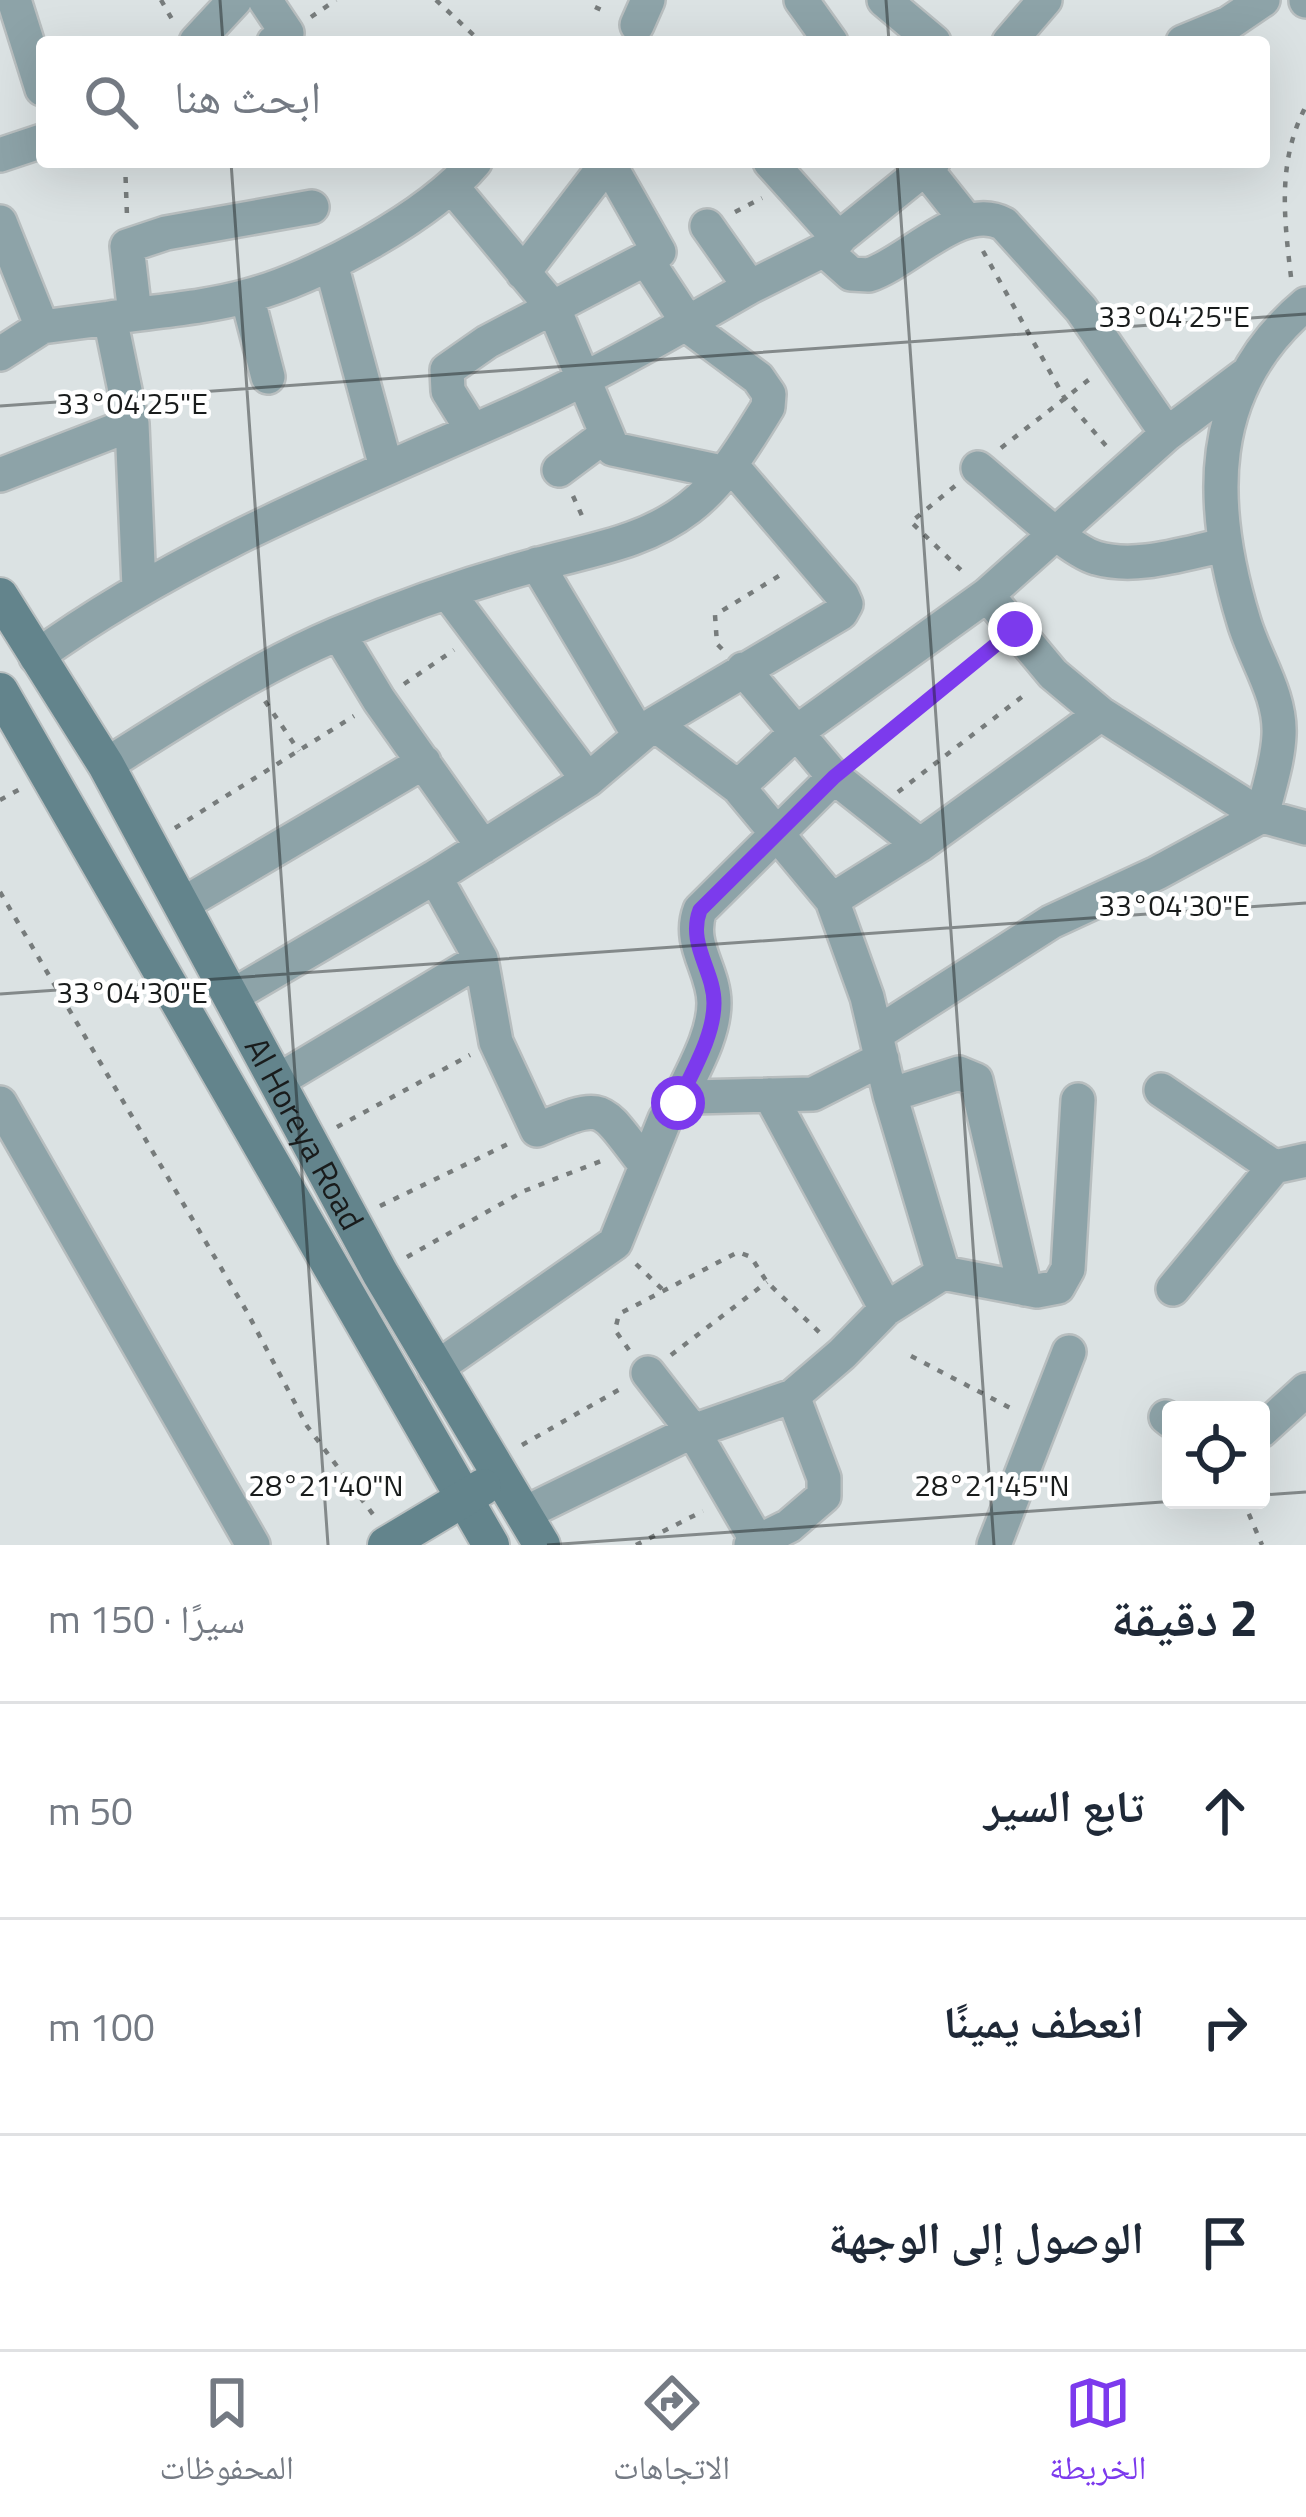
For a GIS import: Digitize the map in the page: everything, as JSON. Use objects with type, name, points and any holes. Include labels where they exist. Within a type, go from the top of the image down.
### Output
[{"type":"main road","name":"Al Horeya Road","points":[[0,596],[106,765],[380,1273],[532,1529]]},
{"type":"main road","name":"Al Horeya Road","points":[[0,691],[462,1499],[481,1542]]},
{"type":"main road","points":[[389,1543],[462,1499],[497,1469]]},
{"type":"main road","points":[[481,1542],[532,1529]]},
{"type":"street","points":[[14,0],[36,70]]},
{"type":"street","points":[[202,36],[235,0]]},
{"type":"street","points":[[265,0],[287,33],[283,36]]},
{"type":"street","points":[[801,0],[827,36]]},
{"type":"street","points":[[884,0],[927,36]]},
{"type":"street","points":[[1014,36],[1045,0]]},
{"type":"street","points":[[1198,36],[1263,0]]},
{"type":"street","points":[[0,155],[36,143]]},
{"type":"street","points":[[0,354],[43,327],[248,296],[332,264],[453,188],[471,168]]},
{"type":"street","points":[[523,273],[603,168]]},
{"type":"street","points":[[471,428],[448,391],[447,370],[488,342],[659,252],[611,168]]},
{"type":"street","points":[[790,168],[851,274],[869,275],[966,220],[998,220],[1081,309],[1167,434]]},
{"type":"street","points":[[36,657],[139,587],[386,467],[524,408],[688,323],[831,244],[922,168]]},
{"type":"street","points":[[928,168],[966,220]]},
{"type":"street","points":[[232,995],[483,847],[589,780],[647,729],[844,610],[842,595],[812,555],[729,469],[620,452],[606,435],[554,309],[453,188]]},
{"type":"street","points":[[139,587],[123,316],[128,246],[166,233],[312,207]]},
{"type":"street","points":[[0,222],[43,327]]},
{"type":"street","points":[[707,226],[750,287]]},
{"type":"street","points":[[106,765],[248,676],[339,634],[537,564],[597,551],[659,527],[692,506],[729,469],[768,407],[769,394],[758,378],[688,323],[646,259]]},
{"type":"street","points":[[332,264],[386,467]]},
{"type":"street","points":[[248,296],[268,376]]},
{"type":"street","points":[[678,1103],[692,1097],[813,1094],[1051,922],[1157,873],[1262,816],[1293,729],[1277,710],[1245,627],[1226,545],[1220,480],[1244,376],[1258,350],[1301,308]]},
{"type":"street","points":[[738,787],[798,731],[987,595],[1167,434],[1244,376]]},
{"type":"street","points":[[0,475],[132,424]]},
{"type":"street","points":[[559,470],[606,435]]},
{"type":"street","points":[[978,468],[1079,552],[1119,562],[1226,545]]},
{"type":"street","points":[[537,564],[647,729],[738,787],[832,900],[943,1273]]},
{"type":"street","points":[[448,593],[589,780]]},
{"type":"street","points":[[987,595],[1053,674],[1101,714],[1262,816],[1306,828]]},
{"type":"street","points":[[339,634],[379,700],[483,847]]},
{"type":"street","points":[[743,668],[834,777],[920,845]]},
{"type":"street","points":[[832,900],[920,845],[1101,714]]},
{"type":"street","points":[[182,904],[424,763]]},
{"type":"street","points":[[435,1369],[615,1244],[639,1156],[678,1103],[710,1029],[714,1004],[696,937],[697,918],[834,777]]},
{"type":"street","points":[[435,877],[481,959],[496,1042],[537,1130],[584,1110],[594,1112],[611,1120],[639,1156]]},
{"type":"street","points":[[279,1080],[481,959]]},
{"type":"street","points":[[890,1095],[959,1073],[976,1080],[1025,1289]]},
{"type":"street","points":[[1161,1090],[1290,1164],[1173,1289]]},
{"type":"street","points":[[770,1095],[886,1309]]},
{"type":"street","points":[[532,1529],[692,1431],[793,1396],[886,1309],[943,1273],[1025,1289],[1058,1287],[1068,1269],[1078,1100]]},
{"type":"street","points":[[0,1103],[253,1545]]},
{"type":"street","points":[[994,1545],[1069,1352]]},
{"type":"street","points":[[648,1373],[692,1431],[754,1543],[789,1526],[818,1503],[826,1490],[793,1396]]},
{"type":"street","points":[[1270,1423],[1306,1390]]},
{"type":"path","points":[[436,0],[475,36]]},
{"type":"path","points":[[1301,308],[1285,229],[1284,172],[1289,143],[1306,106]]},
{"type":"path","points":[[125,168],[128,246]]},
{"type":"path","points":[[966,220],[1064,397],[1126,469]]},
{"type":"path","points":[[987,595],[911,522],[1064,397]]},
{"type":"path","points":[[743,668],[717,644],[715,615],[812,555]]},
{"type":"path","points":[[834,777],[1015,629]]},
{"type":"path","points":[[150,843],[478,634]]},
{"type":"path","points":[[875,810],[1053,674]]},
{"type":"path","points":[[248,676],[299,751]]},
{"type":"path","points":[[0,892],[248,1312],[307,1426],[389,1543]]},
{"type":"path","points":[[311,1141],[496,1042]]},
{"type":"path","points":[[354,1219],[537,1130]]},
{"type":"path","points":[[380,1273],[524,1191],[639,1156]]},
{"type":"path","points":[[615,1244],[662,1289]]},
{"type":"path","points":[[648,1373],[617,1334],[619,1314],[738,1252],[751,1257],[767,1282],[842,1354]]},
{"type":"path","points":[[497,1469],[648,1373],[767,1282]]},
{"type":"path","points":[[910,1356],[1040,1423]]},
{"type":"path","points":[[636,1545],[730,1497]]},
{"type":"path","points":[[1247,1509],[1262,1545]]},
{"type":"route","points":[[678,1103],[713,1015],[713,992],[696,937],[700,910],[834,777],[1015,629]]}]
